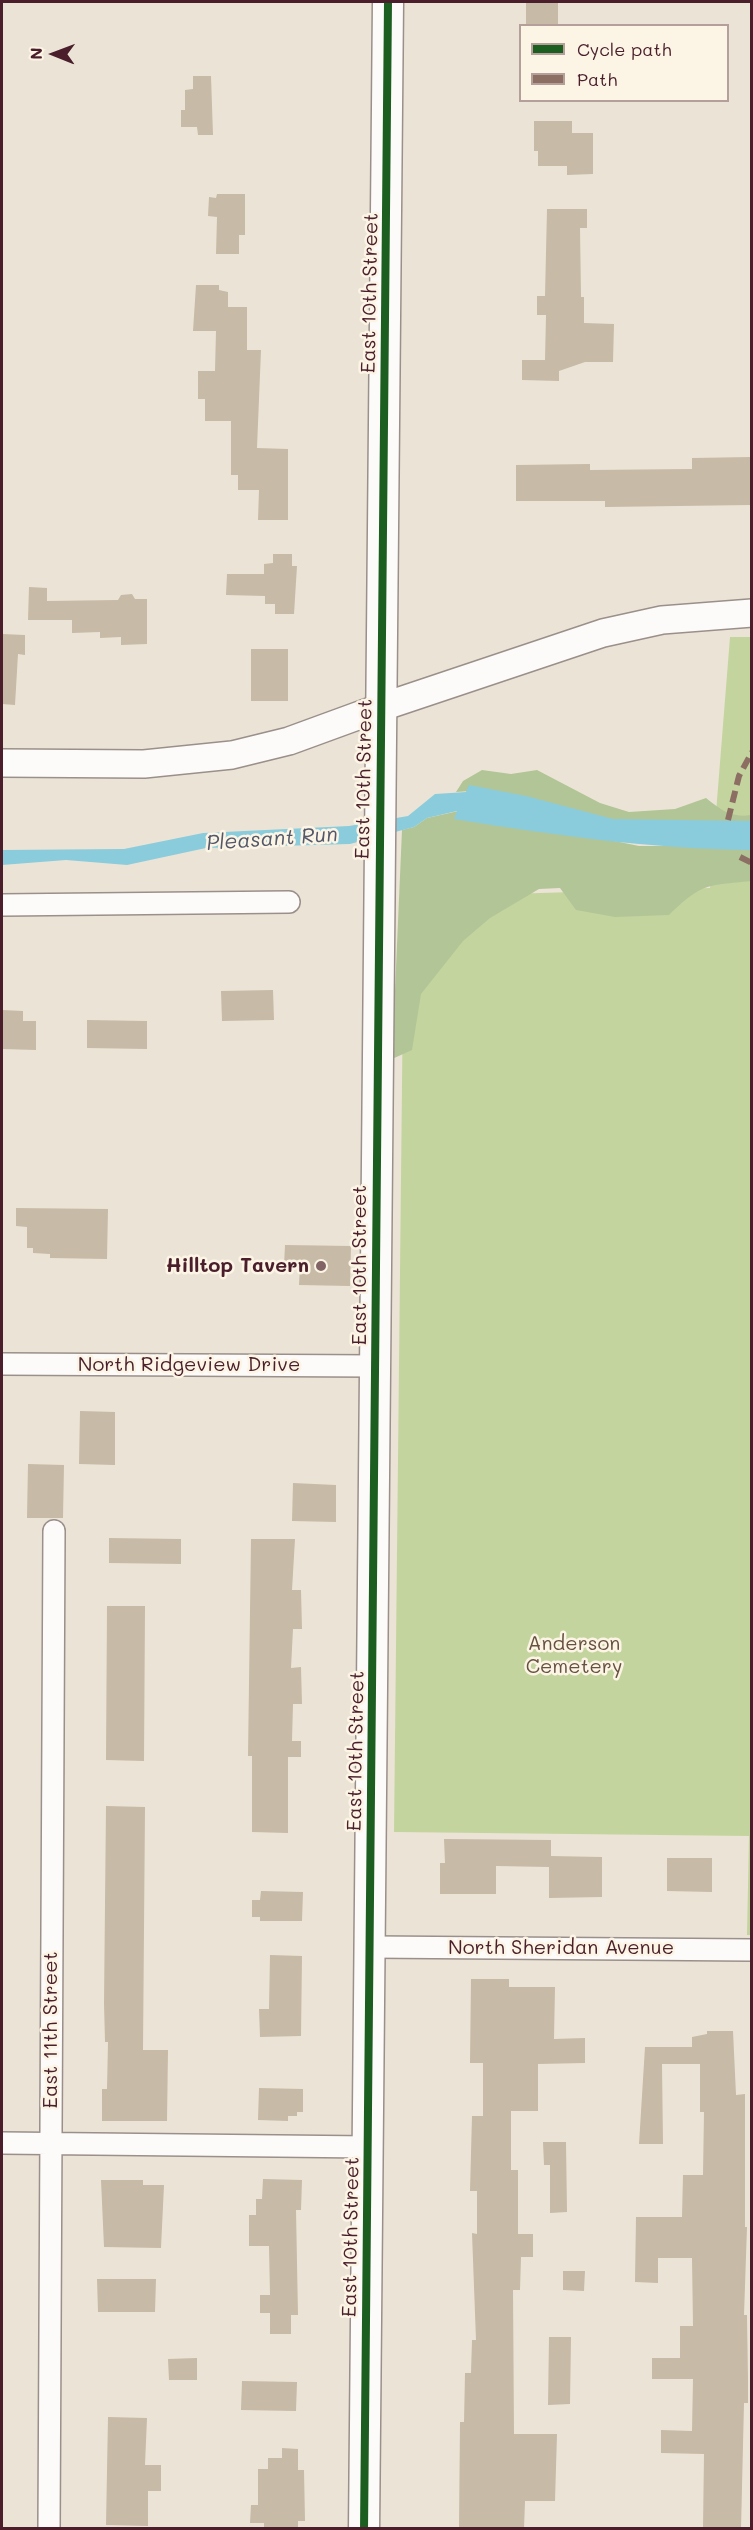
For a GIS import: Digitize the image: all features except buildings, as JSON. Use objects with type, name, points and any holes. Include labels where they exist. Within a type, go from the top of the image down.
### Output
[{"type":"main road","name":"East 10th Street","points":[[364,2529],[388,2]]},
{"type":"street","points":[[2,763],[144,764],[213,758],[289,741],[382,707],[603,633],[662,620],[713,614],[752,614]]},
{"type":"street","points":[[2,904],[289,902]]},
{"type":"street","name":"North Ridgeview Drive","points":[[2,1364],[376,1366]]},
{"type":"street","name":"East 11th Street","points":[[48,2529],[54,1531]]},
{"type":"street","name":"North Sheridan Avenue","points":[[371,1947],[752,1950]]},
{"type":"street","points":[[2,2143],[369,2147]]},
{"type":"green space","name":"Anderson Cemetery","points":[[730,637],[751,637],[751,1935],[747,1935],[749,1836],[394,1832],[404,897],[710,888]]},
{"type":"green space","points":[[482,770],[511,774],[537,770],[600,803],[629,812],[675,809],[706,798],[727,812],[744,816],[751,815],[751,830],[677,833],[471,791],[456,792],[463,781]]},
{"type":"green space","points":[[463,810],[639,846],[751,846],[751,881],[715,885],[698,891],[669,915],[615,917],[576,910],[560,888],[539,889],[490,918],[463,941],[421,994],[412,1050],[392,1059],[402,830],[414,827],[427,818]]},
{"type":"water","name":"Pleasant Run","points":[[469,785],[526,796],[613,819],[752,821],[751,850],[676,847],[565,836],[454,819],[457,811],[427,818],[414,827],[350,844],[206,848],[127,865],[66,860],[2,865],[2,850],[124,849],[203,833],[349,826],[408,816],[435,794],[466,792]]},
{"type":"marked path","points":[[728,820],[739,776],[752,752]]},
{"type":"marked path","points":[[740,857],[752,863]]},
{"type":"cycle path","points":[[364,2528],[388,2]]},
{"type":"place","name":"Hilltop Tavern","points":[[321,1266]]}]
